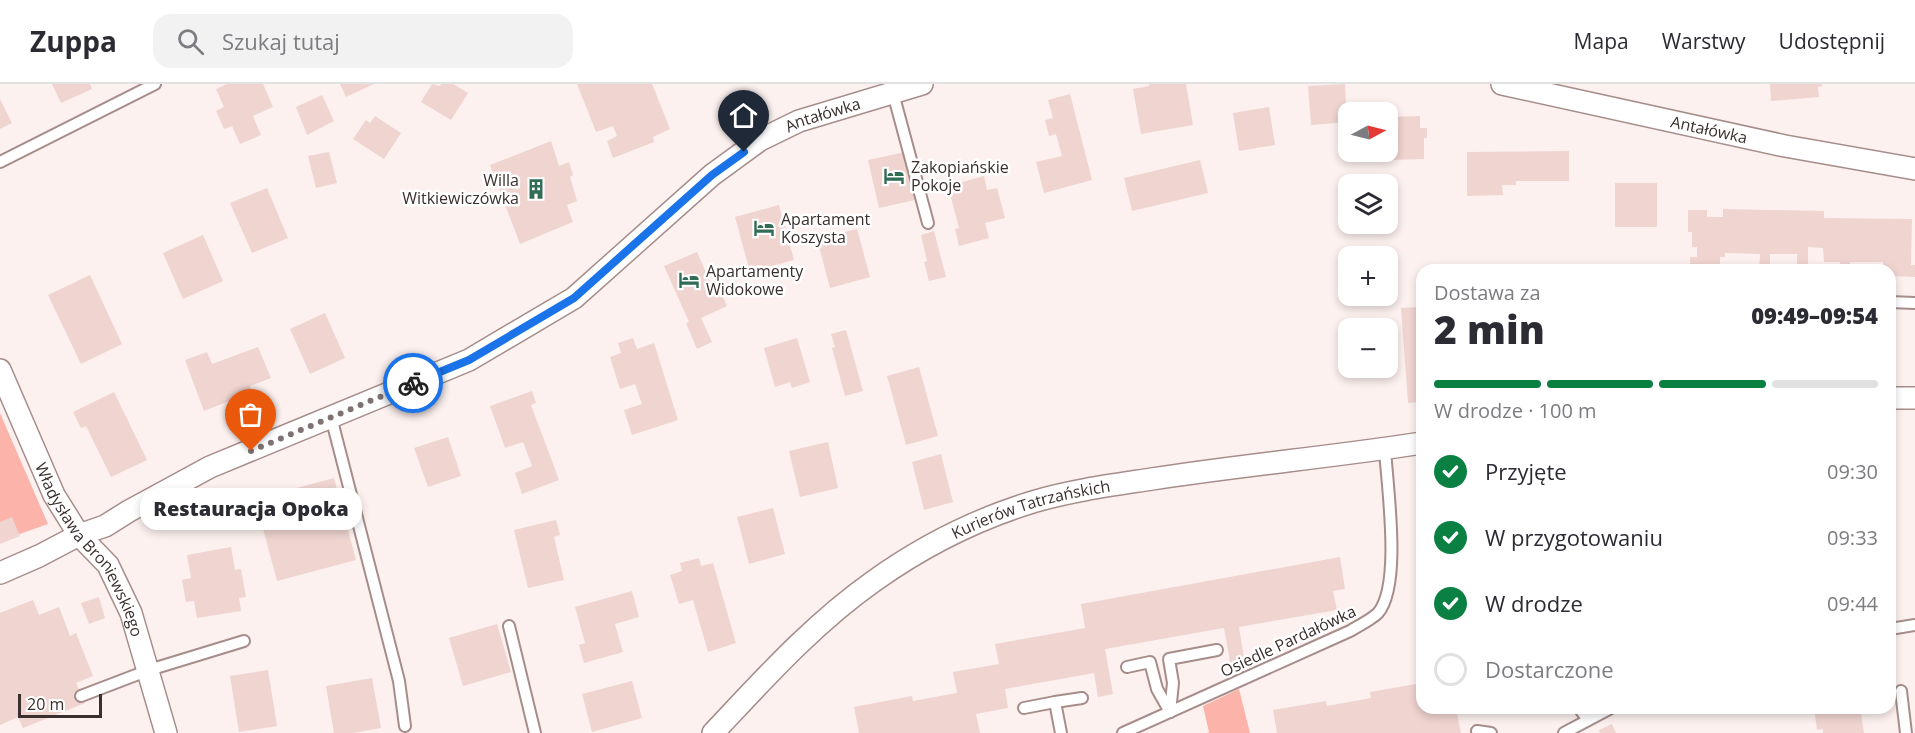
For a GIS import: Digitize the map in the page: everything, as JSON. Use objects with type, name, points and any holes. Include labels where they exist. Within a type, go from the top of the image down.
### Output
[{"type":"street","name":"Antałówka","points":[[0,573],[79,535],[105,526],[210,467],[469,360],[574,298],[712,175],[760,140],[800,122],[922,84]]},
{"type":"street","name":"Antałówka","points":[[1502,84],[1774,144],[1915,169]]},
{"type":"street","name":"Władysława Broniewskiego","points":[[0,370],[51,487],[79,535],[108,565],[131,613],[166,733]]},
{"type":"street","points":[[1896,398],[1915,398]]},
{"type":"street","name":"Kurierów Tatrzańskich","points":[[712,733],[814,628],[874,581],[970,525],[1020,506],[1066,493],[1206,471],[1416,444]]},
{"type":"lane","points":[[0,162],[155,84]]},
{"type":"lane","points":[[893,93],[927,223]]},
{"type":"lane","points":[[1896,303],[1915,303]]},
{"type":"lane","points":[[331,417],[399,681],[405,726]]},
{"type":"lane","name":"Osiedle Pardałówka","points":[[1123,733],[1350,631],[1378,614],[1386,597],[1390,576],[1391,531],[1385,449]]},
{"type":"lane","points":[[1896,628],[1915,625]]},
{"type":"lane","points":[[509,626],[535,733]]},
{"type":"lane","points":[[81,696],[149,670],[244,641]]},
{"type":"lane","points":[[1170,712],[1173,683],[1169,659],[1217,651]]},
{"type":"lane","points":[[1127,667],[1150,662],[1157,689],[1170,712]]},
{"type":"lane","points":[[1901,691],[1906,733]]},
{"type":"lane","points":[[1024,708],[1082,698]]},
{"type":"lane","points":[[1055,702],[1061,733]]},
{"type":"lane","points":[[1583,714],[1587,720]]},
{"type":"lane","points":[[1564,733],[1599,714]]},
{"type":"lane","points":[[1477,731],[1491,733]]},
{"type":"shaded area","points":[[0,413],[48,524],[0,541]]},
{"type":"shaded area","points":[[1239,689],[1250,733],[1207,733],[1209,732],[1203,706]]},
{"type":"building","points":[[52,84],[90,84],[92,89],[61,103]]},
{"type":"building","points":[[227,84],[263,84],[273,107],[253,116],[261,135],[240,144],[232,126],[224,129],[216,111],[224,107],[216,89]]},
{"type":"building","points":[[340,84],[374,84],[346,97]]},
{"type":"building","points":[[432,84],[440,86],[441,84],[453,84],[468,93],[451,120],[421,102]]},
{"type":"building","points":[[577,84],[652,84],[670,129],[653,137],[654,142],[613,158],[607,141],[617,136],[613,126],[596,132]]},
{"type":"building","points":[[1149,84],[1186,84],[1193,125],[1141,134],[1133,89],[1149,86]]},
{"type":"building","points":[[1345,84],[1346,102],[1338,102],[1338,123],[1311,125],[1308,86]]},
{"type":"building","points":[[1770,84],[1822,84],[1822,86],[1818,87],[1819,97],[1771,101]]},
{"type":"building","points":[[1070,94],[1092,180],[1044,193],[1036,162],[1062,156],[1056,134],[1049,136],[1045,120],[1053,118],[1048,100]]},
{"type":"building","points":[[322,95],[334,121],[307,135],[296,107]]},
{"type":"building","points":[[0,99],[12,123],[0,129]]},
{"type":"building","points":[[1269,107],[1275,145],[1239,151],[1233,113]]},
{"type":"building","points":[[375,116],[401,133],[384,159],[353,139],[366,120],[370,123]]},
{"type":"building","points":[[1420,116],[1420,128],[1427,128],[1427,138],[1424,138],[1424,159],[1398,160],[1398,117]]},
{"type":"building","name":"Willa Witkiewiczówka","points":[[551,141],[559,166],[569,162],[573,175],[570,177],[577,201],[567,205],[573,222],[520,244],[490,165]]},
{"type":"building","points":[[1569,151],[1569,181],[1516,181],[1516,185],[1502,185],[1503,195],[1467,196],[1467,152]]},
{"type":"building","points":[[329,152],[337,183],[316,188],[308,156]]},
{"type":"building","points":[[905,152],[915,200],[879,208],[868,160]]},
{"type":"building","points":[[1200,160],[1208,193],[1132,211],[1124,178]]},
{"type":"building","points":[[984,176],[987,190],[997,188],[1005,218],[985,223],[989,238],[959,246],[955,229],[959,228],[948,186]]},
{"type":"building","points":[[1615,183],[1657,183],[1657,227],[1615,227]]},
{"type":"building","points":[[267,188],[288,238],[252,253],[230,203]]},
{"type":"building","points":[[779,205],[794,260],[750,272],[735,217]]},
{"type":"building","points":[[1723,209],[1824,211],[1824,218],[1912,219],[1911,265],[1915,265],[1915,277],[1896,276],[1896,264],[1824,262],[1823,248],[1808,247],[1808,264],[1797,264],[1797,254],[1770,254],[1770,264],[1759,264],[1760,254],[1725,253],[1725,257],[1720,257],[1720,264],[1690,264],[1690,257],[1697,257],[1697,247],[1692,247],[1692,232],[1688,232],[1688,210],[1707,210],[1707,217],[1723,217]]},
{"type":"building","points":[[857,229],[870,277],[830,288],[817,239]]},
{"type":"building","points":[[934,231],[946,277],[929,281],[921,235]]},
{"type":"building","points":[[203,235],[223,281],[183,299],[163,253]]},
{"type":"building","points":[[697,252],[714,291],[719,288],[727,306],[701,318],[712,342],[697,349],[686,323],[689,322],[664,266]]},
{"type":"building","points":[[90,275],[122,344],[81,364],[48,295]]},
{"type":"building","points":[[1416,307],[1416,402],[1408,403],[1401,308]]},
{"type":"building","points":[[325,313],[345,358],[310,374],[290,329]]},
{"type":"building","points":[[846,330],[863,391],[845,396],[832,348],[835,347],[831,334]]},
{"type":"building","points":[[633,338],[637,349],[654,343],[678,420],[632,435],[624,410],[642,404],[635,384],[620,389],[610,357],[621,353],[618,343]]},
{"type":"building","points":[[797,338],[810,382],[792,388],[790,382],[775,387],[764,348]]},
{"type":"building","points":[[258,347],[271,378],[250,386],[252,392],[204,411],[185,360],[207,352],[212,364]]},
{"type":"building","points":[[919,367],[938,436],[906,445],[887,376]]},
{"type":"building","points":[[532,391],[536,403],[531,405],[559,480],[522,494],[515,473],[532,466],[523,442],[505,448],[490,406]]},
{"type":"building","points":[[114,392],[147,460],[111,477],[86,426],[81,428],[73,412]]},
{"type":"building","points":[[448,437],[461,476],[428,487],[414,448]]},
{"type":"building","points":[[828,442],[838,488],[800,497],[789,451]]},
{"type":"building","points":[[941,454],[953,502],[924,510],[912,462]]},
{"type":"building","points":[[334,478],[356,560],[277,581],[255,499]]},
{"type":"building","points":[[773,508],[785,554],[749,564],[737,517]]},
{"type":"building","points":[[12,517],[20,536],[0,544],[0,522]]},
{"type":"building","points":[[556,520],[560,535],[554,537],[564,580],[528,588],[514,530]]},
{"type":"building","points":[[231,547],[235,570],[241,569],[246,597],[239,598],[241,611],[197,618],[194,601],[186,602],[182,580],[191,578],[187,555]]},
{"type":"building","points":[[1340,557],[1345,589],[1333,591],[1337,610],[1239,627],[1245,664],[1231,667],[1224,628],[1105,649],[1113,694],[1098,697],[1094,673],[1005,689],[1008,708],[976,714],[980,733],[859,733],[854,707],[912,696],[913,701],[957,693],[953,672],[999,664],[995,644],[1085,628],[1081,604]]},
{"type":"building","points":[[699,558],[701,566],[713,563],[736,643],[708,652],[693,600],[679,604],[670,575],[682,571],[680,563]]},
{"type":"building","points":[[632,591],[639,617],[615,624],[623,652],[584,663],[579,645],[585,643],[575,607]]},
{"type":"building","points":[[99,597],[105,618],[89,624],[81,603]]},
{"type":"building","points":[[33,600],[39,615],[59,607],[70,636],[76,633],[93,676],[76,683],[85,703],[23,728],[18,717],[0,725],[0,613]]},
{"type":"building","points":[[497,624],[511,672],[463,686],[449,638]]},
{"type":"building","points":[[268,670],[277,726],[239,732],[230,676]]},
{"type":"building","points":[[372,678],[381,728],[353,733],[334,733],[326,686]]},
{"type":"building","points":[[632,681],[642,718],[592,732],[582,694]]},
{"type":"building","points":[[1416,684],[1416,714],[1457,714],[1461,733],[1277,733],[1273,710],[1326,701],[1327,706],[1371,698],[1370,692]]},
{"type":"building","points":[[1815,714],[1861,714],[1864,733],[1823,733],[1823,729],[1817,730]]},
{"type":"building","points":[[1612,724],[1616,733],[1600,733],[1599,730]]},
{"type":"way so far","points":[[251,451],[413,383]]},
{"type":"place","name":"Zakopiańskie Pokoje","points":[[894,176]]},
{"type":"place","name":"Willa Witkiewiczówka","points":[[536,189]]},
{"type":"place","name":"Apartament Koszysta","points":[[764,228]]},
{"type":"place","name":"Apartamenty Widokowe","points":[[689,280]]},
{"type":"place","name":"Restauracja Opoka","points":[[251,451]]},
{"type":"route","points":[[413,383],[469,360],[574,298],[712,175],[744,152]]}]
